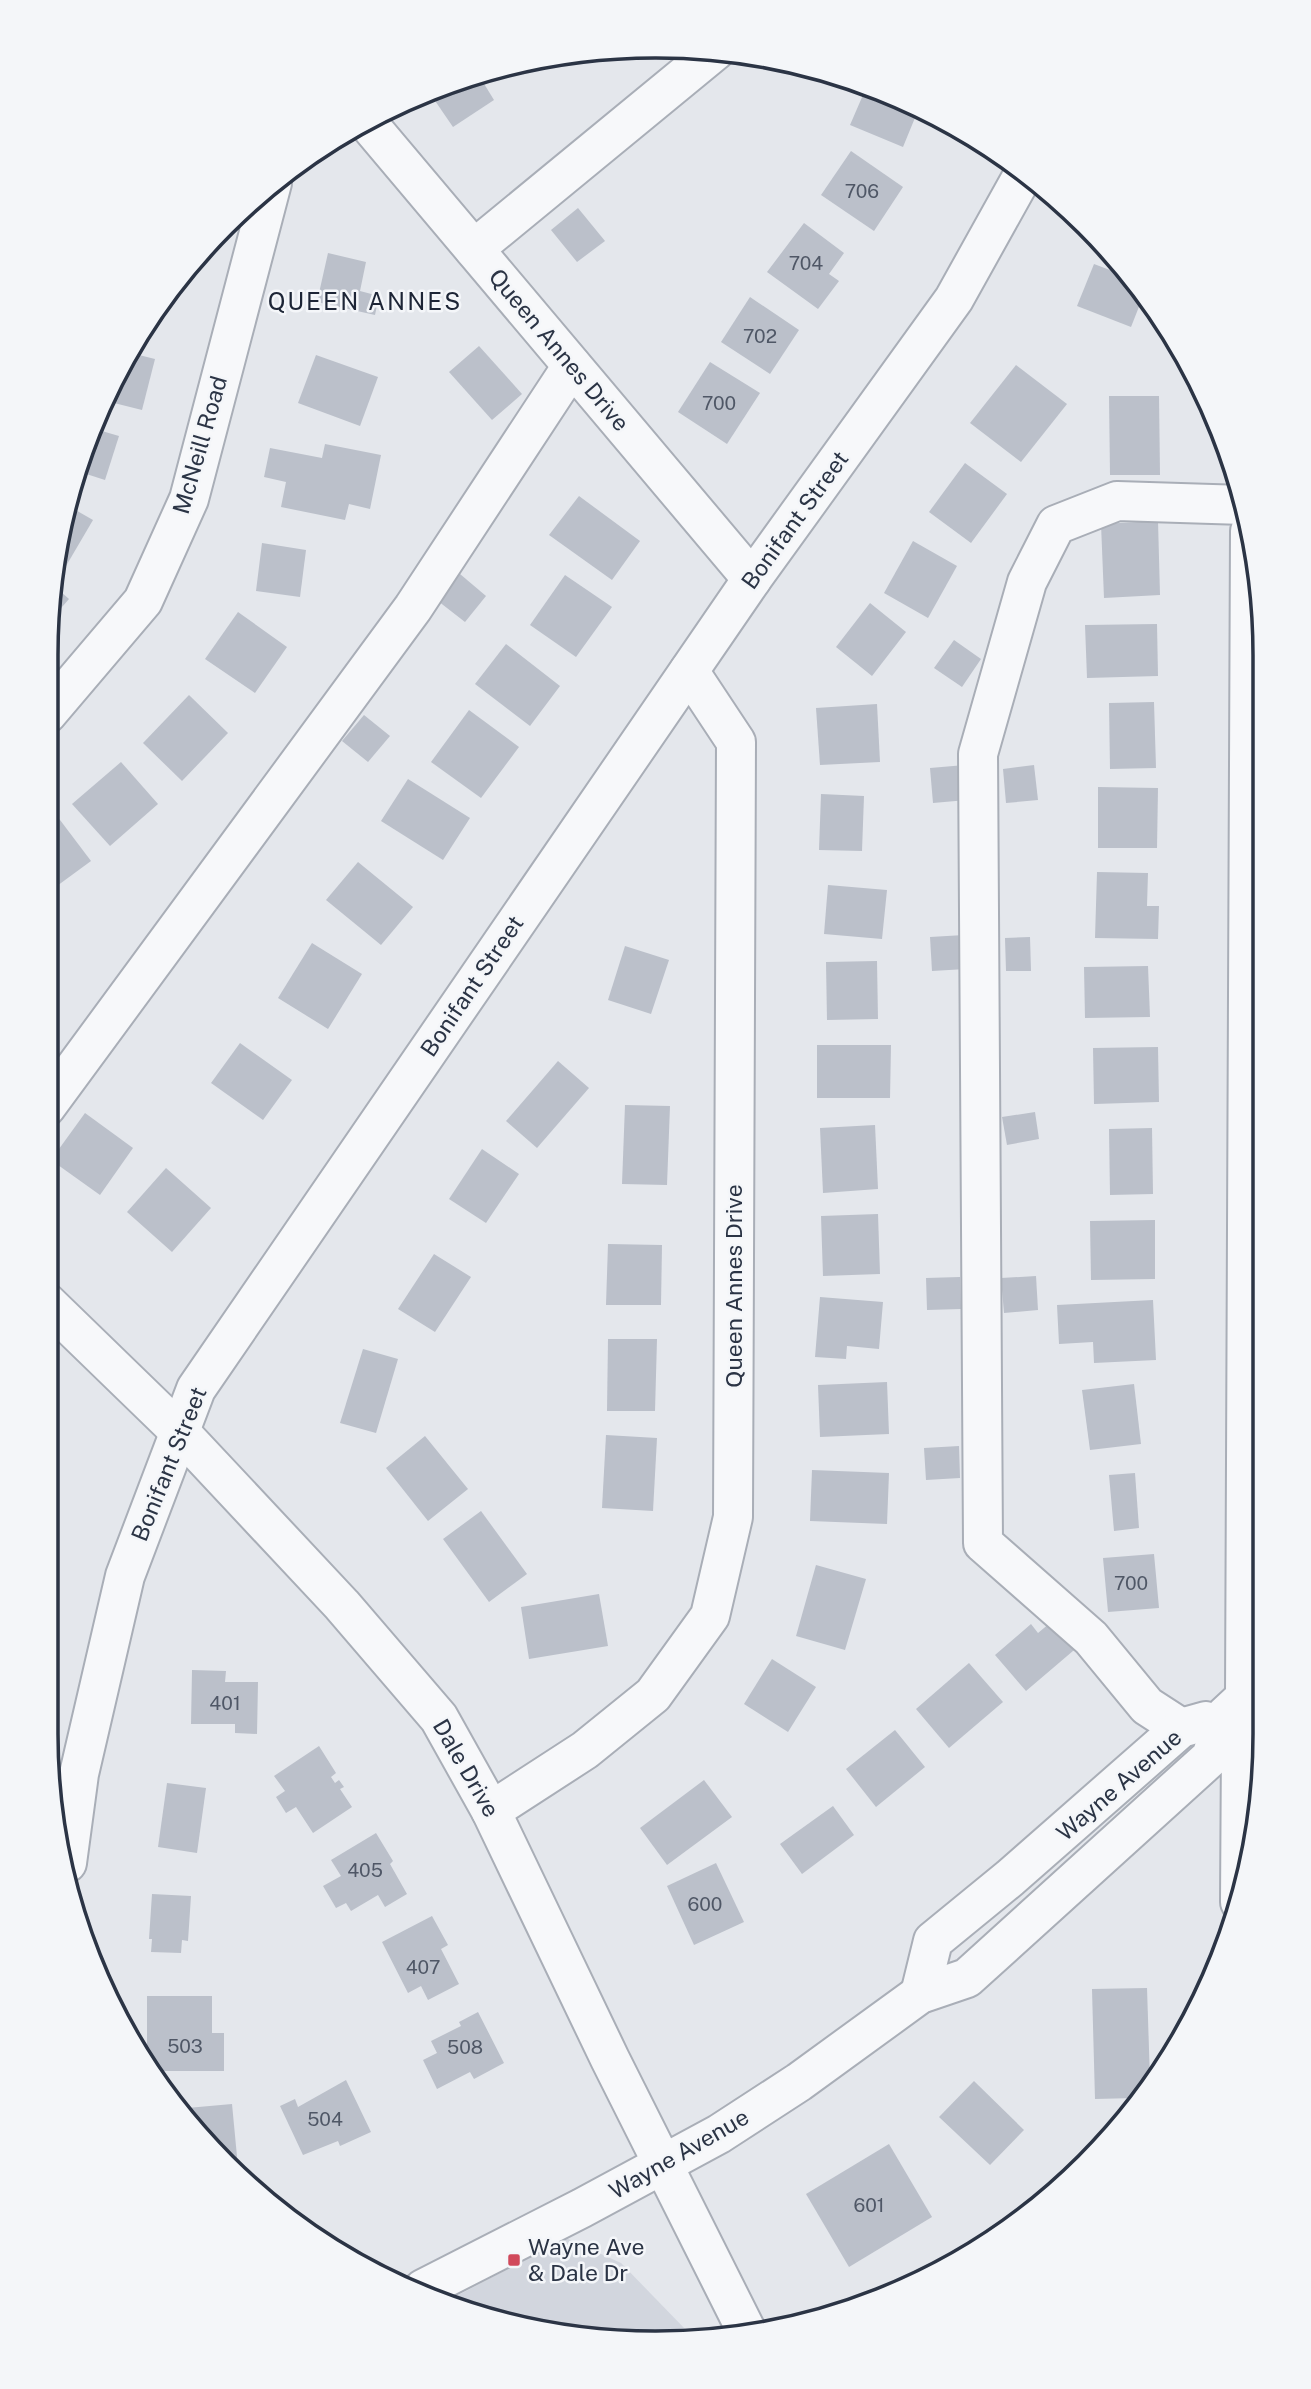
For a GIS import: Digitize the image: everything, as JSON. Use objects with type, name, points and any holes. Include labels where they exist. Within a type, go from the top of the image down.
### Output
[{"type":"street","points":[[474,249],[704,60]]},
{"type":"street","name":"Queen Annes Drive","points":[[373,129],[752,579]]},
{"type":"street","name":"Bonifant Street","points":[[69,1849],[79,1774],[125,1576],[196,1389],[752,579],[954,299],[1019,181]]},
{"type":"street","name":"McNeill Road","points":[[58,700],[143,601],[189,499],[267,201]]},
{"type":"street","points":[[58,1091],[413,608],[572,366]]},
{"type":"street","points":[[1181,1728],[1147,1706],[1091,1638],[983,1543],[978,754],[1027,582],[1056,525],[1116,501],[1234,505]]},
{"type":"street","points":[[1240,1857],[1241,1743],[1245,1698],[1250,594]]},
{"type":"street","name":"Queen Annes Drive","points":[[491,1811],[584,1750],[653,1695],[710,1616],[733,1517],[736,743],[689,671]]},
{"type":"street","name":"Dale Drive","points":[[58,1314],[180,1432],[342,1605],[439,1718],[491,1811],[663,2166],[744,2324]]},
{"type":"street","name":"Wayne Avenue","points":[[920,1994],[933,1941],[1010,1878],[1181,1728],[1245,1698]]},
{"type":"street","name":"Wayne Avenue","points":[[428,2286],[663,2166],[743,2120],[920,1994],[967,1978],[1211,1757],[1245,1698]]},
{"type":"shaded area","points":[[566,2238],[621,2263],[686,2330],[616,2330],[577,2326],[501,2311],[455,2297]]},
{"type":"building","points":[[484,83],[494,100],[453,127],[435,100]]},
{"type":"building","points":[[863,95],[915,117],[903,147],[850,125]]},
{"type":"building","points":[[851,151],[903,187],[874,231],[821,195]]},
{"type":"building","points":[[578,208],[605,241],[577,262],[551,230]]},
{"type":"building","points":[[804,223],[844,253],[829,274],[839,281],[818,309],[767,272]]},
{"type":"building","points":[[328,253],[366,262],[360,291],[379,296],[375,315],[317,302]]},
{"type":"building","points":[[1094,264],[1113,271],[1140,305],[1131,327],[1077,306]]},
{"type":"building","points":[[750,297],[799,330],[770,374],[721,342]]},
{"type":"building","points":[[479,346],[522,394],[492,420],[449,372]]},
{"type":"building","points":[[139,355],[155,359],[142,410],[114,403]]},
{"type":"building","points":[[316,355],[378,377],[360,426],[298,403]]},
{"type":"building","points":[[710,362],[760,393],[727,444],[678,412]]},
{"type":"building","points":[[1016,365],[1067,404],[1021,462],[970,423]]},
{"type":"building","points":[[1109,396],[1159,396],[1160,475],[1110,475]]},
{"type":"building","points":[[101,431],[119,436],[105,480],[86,474]]},
{"type":"building","points":[[325,444],[381,455],[370,509],[349,504],[345,520],[281,507],[286,482],[264,477],[270,448],[322,458]]},
{"type":"building","points":[[965,463],[1007,494],[971,543],[929,512]]},
{"type":"building","points":[[579,496],[640,541],[612,580],[549,535]]},
{"type":"building","points":[[76,510],[93,520],[66,566],[69,539]]},
{"type":"building","points":[[1158,521],[1160,595],[1104,598],[1101,524]]},
{"type":"building","points":[[913,541],[957,566],[928,618],[884,593]]},
{"type":"building","points":[[262,543],[306,550],[300,597],[256,591]]},
{"type":"building","points":[[460,574],[486,596],[465,622],[438,601]]},
{"type":"building","points":[[565,575],[612,607],[576,657],[530,625]]},
{"type":"building","points":[[61,592],[69,599],[60,610]]},
{"type":"building","points":[[870,603],[906,632],[872,676],[836,647]]},
{"type":"building","points":[[238,612],[287,647],[255,693],[205,659]]},
{"type":"building","points":[[1157,624],[1158,676],[1087,678],[1085,625]]},
{"type":"building","points":[[954,640],[981,659],[962,687],[934,668]]},
{"type":"building","points":[[506,644],[560,686],[530,726],[475,684]]},
{"type":"building","points":[[189,695],[228,733],[182,781],[143,743]]},
{"type":"building","points":[[1154,702],[1156,768],[1110,769],[1109,703]]},
{"type":"building","points":[[877,704],[880,762],[820,765],[816,708]]},
{"type":"building","points":[[469,710],[519,747],[481,798],[431,762]]},
{"type":"building","points":[[364,715],[390,736],[368,762],[342,741]]},
{"type":"building","points":[[121,762],[158,804],[110,846],[72,804]]},
{"type":"building","points":[[965,765],[967,800],[933,803],[930,768]]},
{"type":"building","points":[[1034,765],[1038,800],[1006,803],[1003,769]]},
{"type":"building","points":[[408,779],[470,818],[443,860],[381,821]]},
{"type":"building","points":[[1098,787],[1158,788],[1157,848],[1098,848]]},
{"type":"building","points":[[821,794],[864,796],[862,851],[819,850]]},
{"type":"building","points":[[58,817],[91,861],[58,885]]},
{"type":"building","points":[[358,862],[413,907],[381,945],[326,900]]},
{"type":"building","points":[[1097,872],[1148,873],[1147,906],[1159,906],[1158,939],[1095,938]]},
{"type":"building","points":[[828,885],[887,890],[882,939],[824,934]]},
{"type":"building","points":[[964,935],[966,969],[932,971],[930,937]]},
{"type":"building","points":[[1030,937],[1031,971],[1006,971],[1005,938]]},
{"type":"building","points":[[312,943],[362,974],[328,1029],[278,998]]},
{"type":"building","points":[[625,946],[669,960],[651,1014],[608,1000]]},
{"type":"building","points":[[877,961],[878,1019],[827,1020],[826,962]]},
{"type":"building","points":[[1148,966],[1150,1017],[1085,1018],[1084,967]]},
{"type":"building","points":[[240,1043],[292,1080],[263,1120],[211,1083]]},
{"type":"building","points":[[817,1045],[891,1045],[890,1098],[817,1098]]},
{"type":"building","points":[[1158,1047],[1159,1102],[1094,1104],[1093,1048]]},
{"type":"building","points":[[558,1061],[589,1088],[537,1148],[506,1121]]},
{"type":"building","points":[[625,1105],[670,1106],[667,1185],[622,1184]]},
{"type":"building","points":[[1035,1112],[1039,1139],[1007,1145],[1002,1117]]},
{"type":"building","points":[[85,1113],[133,1148],[100,1195],[58,1165],[58,1150]]},
{"type":"building","points":[[875,1125],[878,1189],[823,1193],[820,1128]]},
{"type":"building","points":[[1152,1128],[1153,1194],[1110,1195],[1109,1129]]},
{"type":"building","points":[[482,1149],[519,1174],[486,1223],[449,1199]]},
{"type":"building","points":[[166,1168],[211,1208],[172,1252],[127,1212]]},
{"type":"building","points":[[878,1214],[880,1274],[823,1276],[821,1216]]},
{"type":"building","points":[[1155,1220],[1155,1279],[1091,1280],[1090,1221]]},
{"type":"building","points":[[608,1244],[662,1245],[661,1305],[606,1305]]},
{"type":"building","points":[[434,1254],[471,1277],[435,1332],[398,1309]]},
{"type":"building","points":[[1036,1276],[1038,1310],[1004,1313],[1001,1278]]},
{"type":"building","points":[[960,1277],[961,1309],[927,1310],[926,1278]]},
{"type":"building","points":[[820,1297],[883,1302],[879,1349],[847,1346],[846,1359],[815,1357]]},
{"type":"building","points":[[1153,1300],[1156,1360],[1094,1363],[1093,1342],[1059,1344],[1057,1305]]},
{"type":"building","points":[[608,1339],[657,1339],[655,1411],[607,1411]]},
{"type":"building","points":[[363,1349],[398,1359],[376,1433],[340,1423]]},
{"type":"building","points":[[887,1382],[889,1434],[820,1437],[818,1385]]},
{"type":"building","points":[[1134,1384],[1141,1444],[1090,1450],[1082,1390]]},
{"type":"building","points":[[606,1435],[657,1438],[653,1511],[602,1508]]},
{"type":"building","points":[[425,1436],[468,1489],[428,1521],[386,1468]]},
{"type":"building","points":[[959,1446],[960,1478],[926,1480],[924,1448]]},
{"type":"building","points":[[812,1470],[889,1473],[887,1524],[810,1521]]},
{"type":"building","points":[[1135,1473],[1139,1528],[1114,1531],[1109,1475]]},
{"type":"building","points":[[481,1511],[527,1574],[489,1602],[443,1539]]},
{"type":"building","points":[[1154,1554],[1159,1608],[1108,1612],[1103,1558]]},
{"type":"building","points":[[816,1565],[866,1579],[845,1650],[796,1636]]},
{"type":"building","points":[[599,1594],[608,1646],[529,1659],[521,1607]]},
{"type":"building","points":[[1056,1618],[1080,1645],[1026,1691],[995,1655],[1031,1624],[1038,1633]]},
{"type":"building","points":[[772,1659],[816,1687],[788,1732],[744,1704]]},
{"type":"building","points":[[969,1663],[1003,1702],[949,1748],[916,1709]]},
{"type":"building","points":[[192,1670],[226,1671],[225,1682],[258,1682],[257,1734],[235,1733],[235,1724],[191,1724]]},
{"type":"building","points":[[895,1730],[925,1767],[876,1807],[846,1769]]},
{"type":"building","points":[[319,1746],[336,1773],[331,1777],[335,1783],[339,1780],[344,1787],[340,1789],[352,1807],[313,1833],[296,1807],[286,1813],[276,1797],[285,1791],[274,1776]]},
{"type":"building","points":[[704,1780],[732,1817],[667,1865],[640,1828]]},
{"type":"building","points":[[167,1783],[206,1788],[197,1853],[158,1847]]},
{"type":"building","points":[[833,1806],[854,1835],[802,1874],[780,1844]]},
{"type":"building","points":[[376,1833],[393,1861],[390,1864],[407,1894],[385,1907],[378,1895],[351,1911],[346,1903],[336,1908],[323,1886],[341,1876],[331,1860]]},
{"type":"building","points":[[716,1863],[744,1922],[694,1945],[667,1886]]},
{"type":"building","points":[[152,1894],[191,1896],[188,1941],[182,1940],[181,1953],[151,1952],[152,1939],[149,1939]]},
{"type":"building","points":[[432,1916],[448,1945],[441,1949],[459,1984],[428,2000],[421,1986],[408,1993],[382,1942]]},
{"type":"building","points":[[1147,1988],[1150,2070],[1129,2098],[1095,2099],[1092,1989]]},
{"type":"building","points":[[147,1996],[212,1996],[212,2033],[224,2033],[224,2071],[162,2071],[147,2047]]},
{"type":"building","points":[[478,2012],[504,2063],[474,2079],[470,2072],[437,2089],[423,2060],[437,2053],[431,2041],[461,2026],[459,2022]]},
{"type":"building","points":[[346,2080],[371,2132],[340,2146],[338,2141],[303,2155],[280,2106],[295,2099],[298,2107]]},
{"type":"building","points":[[974,2081],[1024,2130],[990,2165],[939,2117]]},
{"type":"building","points":[[232,2104],[237,2160],[206,2128],[190,2108]]},
{"type":"building","points":[[889,2144],[932,2217],[849,2267],[806,2194]]},
{"type":"place","name":"Wayne Ave & Dale Dr","points":[[514,2260]]},
{"type":"district","name":"QUEEN ANNES","points":[[365,302]]}]
